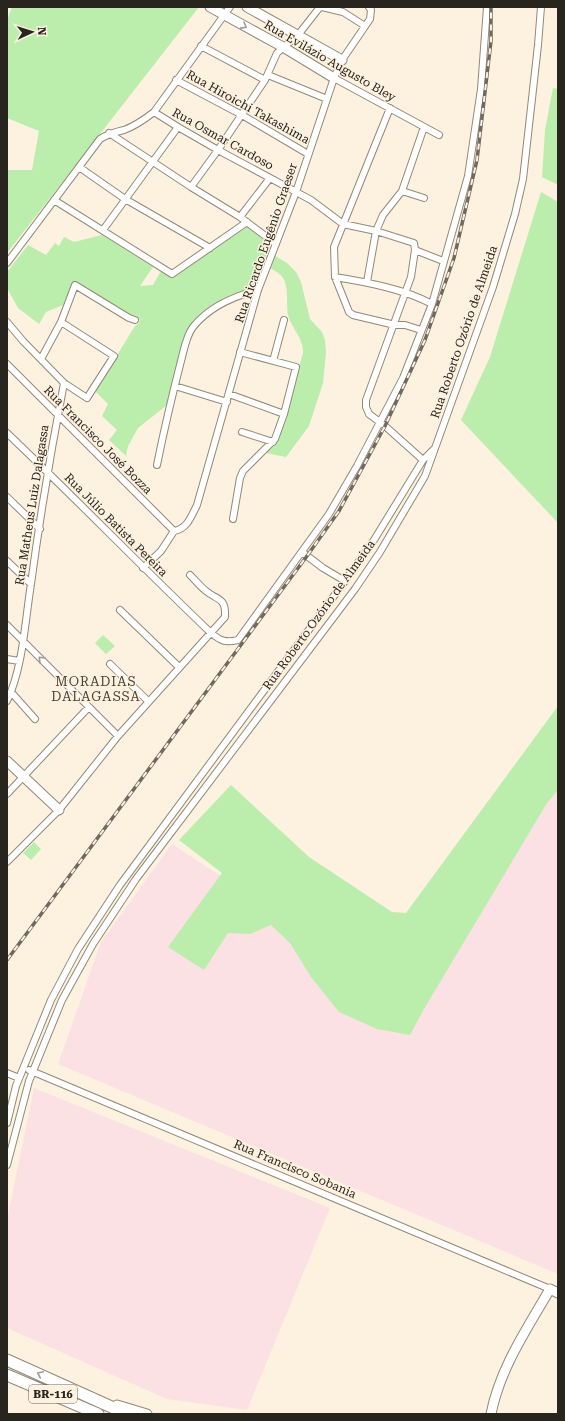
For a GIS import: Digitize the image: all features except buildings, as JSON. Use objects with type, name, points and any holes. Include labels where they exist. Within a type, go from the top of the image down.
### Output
[{"type":"highway","name":"BR-116","points":[[7,1360],[127,1414]]},
{"type":"highway","name":"BR-116","points":[[7,1375],[98,1414]]},
{"type":"street","name":"Rua Evilázio Augusto Bley","points":[[210,7],[334,78],[439,135]]},
{"type":"street","points":[[7,263],[100,139],[109,133],[125,129],[140,122],[154,112],[230,7]]},
{"type":"street","name":"Rua Evilázio Augusto Bley","points":[[247,7],[342,60]]},
{"type":"street","points":[[190,187],[218,150],[267,77],[277,53],[282,47],[298,35],[321,7],[342,12],[365,26]]},
{"type":"street","name":"Rua Ricardo Eugênio Graeser","points":[[174,531],[181,530],[190,521],[197,506],[258,290],[296,192],[334,78],[342,60],[371,16],[370,7]]},
{"type":"street","points":[[345,581],[302,552],[329,514],[381,422],[403,378],[432,304],[468,176],[481,89],[487,7]]},
{"type":"street","name":"Rua Roberto Ozório de Almeida","points":[[8,1161],[26,1089],[32,1072],[66,992],[95,939],[127,890],[355,589],[373,563],[425,476],[437,446],[449,407],[484,315],[519,198],[525,165],[541,7]]},
{"type":"street","points":[[201,46],[267,77],[327,99]]},
{"type":"street","name":"Rua Hiroichi Takashima","points":[[176,80],[242,115],[308,154]]},
{"type":"street","points":[[390,108],[334,248],[335,277],[349,312],[353,315],[394,325],[405,325],[421,330]]},
{"type":"street","name":"Rua Osmar Cardoso","points":[[154,112],[218,150],[321,206],[343,224],[376,231],[412,242],[415,246],[415,250]]},
{"type":"street","points":[[103,230],[178,127]]},
{"type":"street","points":[[367,282],[376,231],[383,215],[402,191],[424,127]]},
{"type":"street","points":[[109,133],[190,187],[240,217],[276,244]]},
{"type":"street","points":[[79,167],[125,199],[210,248]]},
{"type":"street","points":[[240,217],[270,178]]},
{"type":"street","points":[[402,191],[424,198]]},
{"type":"street","points":[[54,200],[172,274],[247,222]]},
{"type":"street","points":[[423,460],[381,422],[369,414],[366,407],[366,400],[411,277],[415,250],[443,261]]},
{"type":"street","points":[[335,277],[367,282],[418,296],[432,304]]},
{"type":"street","points":[[41,359],[61,322],[75,285],[129,318],[135,320]]},
{"type":"street","points":[[156,465],[175,386],[188,337],[192,328],[208,313],[221,304],[234,297],[258,290]]},
{"type":"street","points":[[273,361],[284,320]]},
{"type":"street","points":[[7,322],[64,383],[87,398],[114,356],[61,322]]},
{"type":"street","points":[[233,519],[240,478],[243,471],[275,439],[284,414],[296,367],[240,352]]},
{"type":"street","name":"Rua Francisco José Bozza","points":[[7,364],[174,531]]},
{"type":"street","name":"Rua Matheus Luiz Dalagassa","points":[[7,701],[15,681],[23,641],[48,473],[64,383]]},
{"type":"street","points":[[175,386],[227,402]]},
{"type":"street","points":[[229,394],[284,414]]},
{"type":"street","points":[[242,432],[273,442]]},
{"type":"street","name":"Rua Júlio Batista Pereira","points":[[7,433],[143,568],[219,640],[229,642],[238,640],[302,552]]},
{"type":"street","points":[[7,1123],[14,1093],[32,1046],[58,988],[87,935],[120,885],[345,581],[374,540],[423,460],[437,446]]},
{"type":"street","points":[[7,497],[40,529]]},
{"type":"street","points":[[143,568],[161,551],[174,531]]},
{"type":"street","points":[[7,561],[31,584]]},
{"type":"street","points":[[7,862],[58,810],[118,736],[225,617],[225,608],[220,599],[206,591],[190,575]]},
{"type":"street","points":[[120,610],[179,668]]},
{"type":"street","points":[[7,625],[118,736]]},
{"type":"street","points":[[7,659],[19,661]]},
{"type":"street","points":[[110,664],[148,702]]},
{"type":"street","points":[[11,692],[35,719]]},
{"type":"street","points":[[7,794],[89,707]]},
{"type":"street","points":[[218,753],[225,759]]},
{"type":"street","points":[[7,761],[58,810]]},
{"type":"street","points":[[201,776],[209,782]]},
{"type":"street","points":[[120,885],[127,890]]},
{"type":"street","points":[[108,902],[115,907]]},
{"type":"street","points":[[87,935],[95,939]]},
{"type":"street","points":[[58,988],[66,992]]},
{"type":"street","points":[[32,1046],[41,1050]]},
{"type":"street","name":"Rua Francisco Sobania","points":[[24,1068],[554,1291]]},
{"type":"street","points":[[7,1073],[19,1078]]},
{"type":"street","points":[[491,1414],[496,1392],[506,1368],[554,1291]]},
{"type":"street","name":"BR-116","points":[[88,1397],[147,1414]]},
{"type":"shaded area","points":[[558,751],[558,1274],[58,1064],[101,942],[172,844],[424,1009]]},
{"type":"shaded area","points":[[34,1088],[330,1208],[247,1410],[167,1399],[7,1328],[7,1220]]},
{"type":"green space","points":[[12,7],[199,7],[7,253],[7,170],[32,170],[39,131],[7,118],[7,20]]},
{"type":"green space","points":[[553,88],[558,89],[558,185],[542,177],[545,130]]},
{"type":"green space","points":[[541,192],[558,202],[558,523],[461,420],[490,357]]},
{"type":"green space","points":[[247,227],[270,245],[254,288],[230,295],[218,301],[201,315],[187,330],[167,405],[138,428],[128,446],[126,456],[109,440],[117,430],[102,416],[108,404],[95,391],[135,326],[139,323],[140,319],[135,315],[129,316],[74,281],[63,305],[46,312],[39,324],[18,308],[7,288],[7,272],[28,245],[46,255],[55,243],[59,246],[64,237],[74,242],[102,235],[153,267],[140,286],[153,285],[161,271],[172,277]]},
{"type":"green space","points":[[274,255],[287,263],[296,272],[301,282],[310,319],[322,332],[325,340],[326,352],[323,383],[309,426],[286,457],[266,453],[279,439],[303,353],[303,348],[288,315],[285,282],[277,272],[270,268]]},
{"type":"green space","points":[[103,635],[115,646],[106,654],[95,643]]},
{"type":"green space","points":[[558,706],[558,790],[547,803],[410,1035],[377,1029],[339,1012],[311,977],[290,943],[271,925],[250,934],[228,933],[204,970],[168,947],[222,873],[179,840],[231,785],[309,857],[392,912],[406,913]]},
{"type":"green space","points":[[34,842],[41,849],[31,860],[23,853]]},
{"type":"railway","points":[[7,960],[339,511],[385,426],[425,340],[454,258],[477,160],[491,41],[491,7]]},
{"type":"district","name":"MORADIAS DALAGASSA","points":[[96,688]]}]
